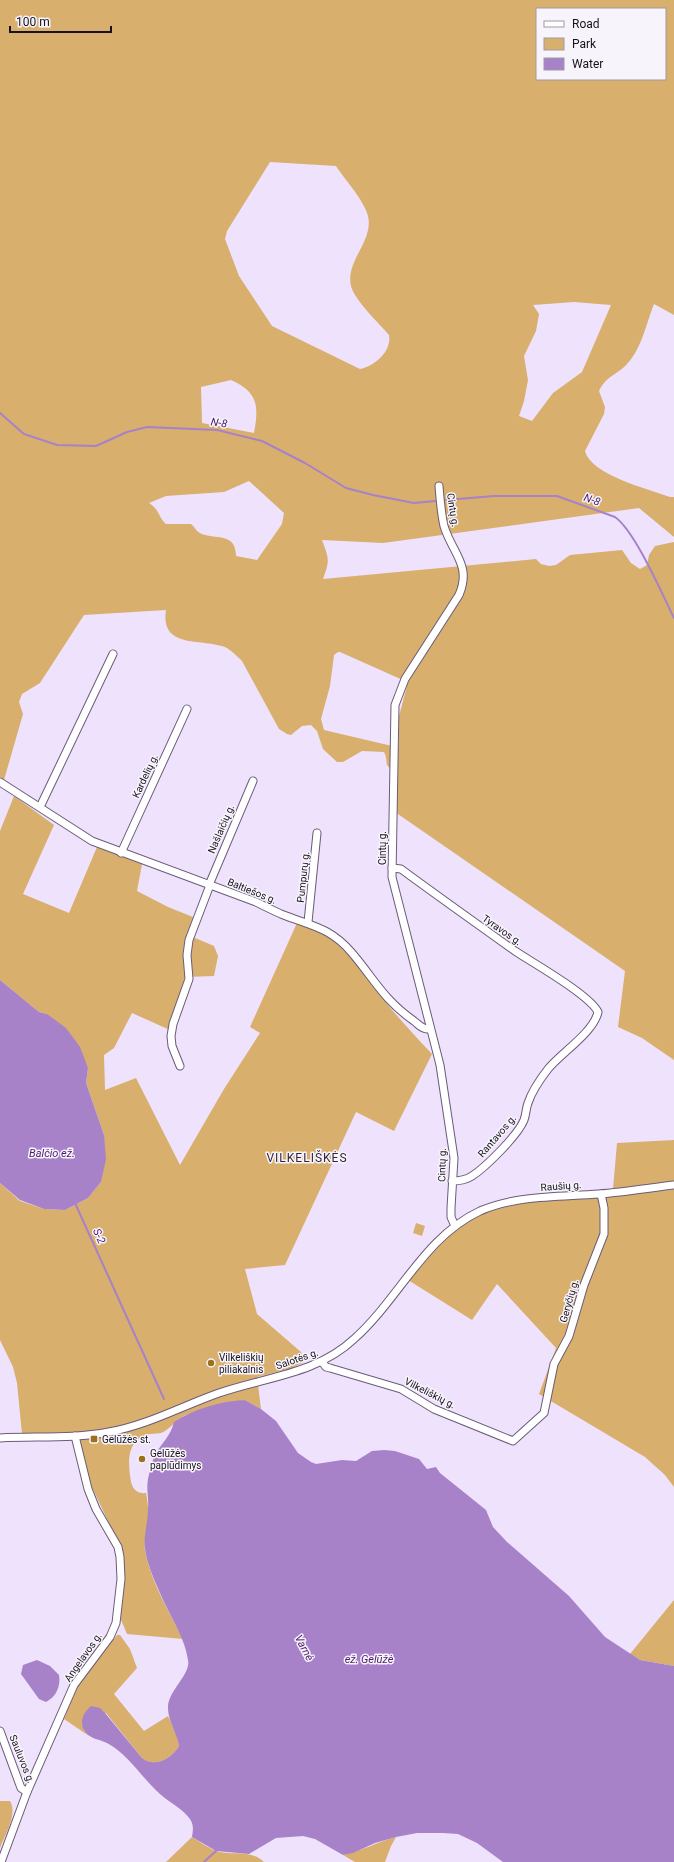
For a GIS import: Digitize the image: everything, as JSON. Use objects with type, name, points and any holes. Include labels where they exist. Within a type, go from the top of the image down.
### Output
[{"type":"street","name":"Cintų g.","points":[[439,486],[444,524],[465,572],[465,583],[459,595],[405,679],[395,705],[392,868],[393,882],[440,1065],[453,1147],[454,1158],[451,1217],[455,1226]]},
{"type":"street","points":[[40,807],[113,654]]},
{"type":"street","name":"Kardelių g.","points":[[121,853],[187,709]]},
{"type":"street","name":"Našlaičių g.","points":[[180,1066],[172,1046],[171,1036],[173,1024],[189,979],[187,955],[188,940],[253,781]]},
{"type":"street","name":"Baltiešos g.","points":[[0,782],[92,841],[326,930],[341,941],[395,1007],[422,1027],[430,1029]]},
{"type":"street","name":"Pumpurų g.","points":[[308,922],[317,833]]},
{"type":"street","name":"Tyravos g.","points":[[392,868],[401,869],[497,938],[594,1004],[598,1012]]},
{"type":"street","name":"Rantavos g.","points":[[452,1181],[466,1179],[472,1176],[497,1154],[522,1125],[525,1119],[529,1098],[548,1069],[586,1030],[596,1018],[598,1012]]},
{"type":"street","name":"Raušių g.","points":[[455,1226],[481,1211],[513,1201],[601,1194],[674,1185]]},
{"type":"street","name":"Geryčių g.","points":[[506,1439],[513,1441],[516,1439],[544,1413],[554,1364],[569,1336],[586,1279],[604,1234],[604,1208],[601,1194]]},
{"type":"street","name":"Salotės g.","points":[[0,1438],[75,1436],[133,1427],[230,1389],[322,1362],[344,1348],[366,1329],[435,1244],[455,1226]]},
{"type":"street","name":"Vilkeliškių g.","points":[[322,1362],[326,1367],[401,1388],[434,1409],[506,1439]]},
{"type":"street","name":"Angelavos g.","points":[[1,1862],[27,1792],[74,1685],[110,1637],[116,1623],[121,1580],[120,1556],[115,1541],[90,1494],[75,1436]]},
{"type":"street","name":"Sauluvos g.","points":[[0,1731],[21,1788],[27,1792]]},
{"type":"green space","points":[[0,0],[674,0],[674,315],[654,304],[643,336],[632,358],[623,368],[605,382],[599,391],[605,407],[604,414],[585,451],[589,460],[609,474],[635,485],[674,497],[674,537],[639,508],[383,543],[322,540],[328,560],[323,579],[536,559],[541,564],[549,566],[556,565],[570,555],[622,550],[631,563],[640,569],[647,565],[649,555],[655,546],[674,542],[674,1060],[642,1038],[618,1027],[625,971],[395,812],[398,771],[389,768],[384,752],[362,751],[343,762],[337,762],[323,749],[317,731],[311,725],[302,726],[291,735],[279,729],[242,661],[232,651],[225,647],[215,644],[184,640],[176,636],[169,631],[166,622],[166,610],[84,615],[40,683],[22,694],[19,702],[23,714],[4,780],[0,777]],"holes":[[[270,162],[336,166],[363,203],[368,216],[369,225],[367,234],[352,268],[350,277],[351,286],[353,292],[362,305],[389,335],[388,347],[385,352],[377,361],[360,369],[272,326],[239,276],[225,239],[227,231]],[[574,302],[611,305],[582,372],[553,393],[532,421],[519,416],[524,401],[528,380],[524,356],[536,331],[539,314],[533,305]],[[231,380],[247,390],[254,401],[256,408],[254,433],[202,423],[201,387]],[[249,481],[284,513],[282,524],[257,560],[236,556],[235,548],[232,542],[227,539],[202,534],[191,524],[166,524],[155,508],[149,503],[166,496],[224,492]],[[340,652],[405,681],[407,686],[399,716],[399,745],[392,746],[324,730],[321,719],[330,686],[334,655]]]},
{"type":"green space","points":[[14,796],[54,825],[23,894],[69,913],[97,847],[142,864],[137,891],[168,907],[193,917],[188,935],[214,946],[218,956],[214,976],[185,977],[170,1030],[132,1013],[114,1048],[104,1055],[105,1090],[136,1078],[180,1165],[224,1089],[260,1033],[250,1027],[297,923],[313,928],[340,946],[362,971],[392,1010],[432,1054],[394,1131],[356,1112],[285,1265],[245,1269],[257,1314],[301,1352],[304,1362],[292,1368],[257,1377],[261,1409],[245,1400],[208,1408],[183,1417],[161,1433],[148,1434],[139,1438],[132,1448],[129,1461],[131,1482],[136,1491],[146,1493],[148,1519],[145,1551],[148,1563],[161,1596],[183,1639],[127,1634],[119,1615],[124,1555],[90,1483],[75,1432],[22,1434],[17,1383],[13,1367],[0,1340],[0,1183],[20,1201],[44,1209],[65,1210],[88,1198],[101,1182],[104,1135],[86,1083],[88,1068],[47,1014],[39,1012],[0,980],[0,831]]},
{"type":"green space","points":[[674,1140],[674,1182],[613,1189],[617,1143]]},
{"type":"green space","points":[[674,1189],[674,1487],[665,1475],[645,1457],[539,1394],[556,1348],[497,1284],[472,1320],[408,1280],[448,1234],[471,1219],[487,1212],[505,1207],[540,1201]]},
{"type":"green space","points":[[416,1223],[425,1226],[422,1236],[413,1233]]},
{"type":"green space","points":[[674,1600],[674,1666],[640,1660],[630,1654]]},
{"type":"green space","points":[[117,1635],[120,1635],[130,1649],[137,1668],[114,1694],[144,1731],[168,1716],[176,1732],[179,1746],[172,1755],[162,1761],[152,1762],[142,1758],[106,1713],[82,1723],[84,1730],[89,1736],[64,1719],[78,1685]]},
{"type":"green space","points":[[0,1801],[10,1801],[13,1812],[10,1824],[0,1848]]},
{"type":"green space","points":[[192,1837],[216,1851],[247,1854],[259,1858],[264,1862],[166,1862]]},
{"type":"green space","points":[[396,1837],[385,1862],[355,1862],[343,1855],[383,1841]]},
{"type":"water","name":"Balčio ež.","points":[[0,980],[39,1012],[47,1014],[66,1028],[80,1047],[88,1068],[86,1083],[104,1135],[106,1159],[101,1182],[88,1198],[65,1210],[44,1209],[20,1200],[0,1183]]},
{"type":"water","name":"ež. Gelūžė","points":[[245,1400],[261,1409],[276,1421],[298,1453],[316,1464],[342,1460],[356,1461],[372,1451],[384,1450],[395,1451],[419,1459],[427,1469],[436,1467],[440,1473],[486,1510],[493,1527],[507,1542],[569,1596],[605,1637],[640,1660],[674,1666],[674,1862],[503,1862],[477,1843],[458,1834],[443,1833],[417,1833],[396,1837],[375,1843],[353,1853],[343,1855],[315,1839],[303,1836],[276,1838],[249,1854],[216,1851],[192,1837],[193,1825],[187,1815],[153,1788],[129,1760],[115,1748],[107,1743],[91,1737],[86,1733],[82,1720],[84,1714],[91,1706],[100,1708],[142,1758],[147,1761],[162,1761],[172,1755],[179,1746],[169,1716],[168,1706],[172,1694],[186,1671],[188,1660],[181,1637],[154,1578],[146,1552],[145,1536],[148,1512],[148,1479],[155,1456],[169,1435],[174,1422],[190,1413],[208,1406]]},
{"type":"water","points":[[37,1660],[50,1666],[59,1675],[57,1691],[50,1700],[46,1702],[39,1699],[21,1674],[23,1665]]},
{"type":"waterway","name":"N-8","points":[[0,413],[24,434],[57,445],[96,446],[127,432],[147,427],[217,430],[262,441],[305,463],[346,488],[414,503],[435,501]]},
{"type":"waterway","name":"N-8","points":[[446,500],[494,496],[557,496],[615,517],[623,524],[631,535],[674,618]]},
{"type":"waterway","name":"S-2","points":[[75,1203],[164,1399]]},
{"type":"waterway","name":"Varnė","points":[[204,1862],[218,1849]]},
{"type":"place","name":"Vilkeliškių piliakalnis","points":[[211,1363]]},
{"type":"place","name":"Gelūžės st.","points":[[94,1439]]},
{"type":"place","name":"Gelūžės paplūdimys","points":[[142,1459]]},
{"type":"district","name":"VILKELIŠKĖS","points":[[307,1158]]}]
